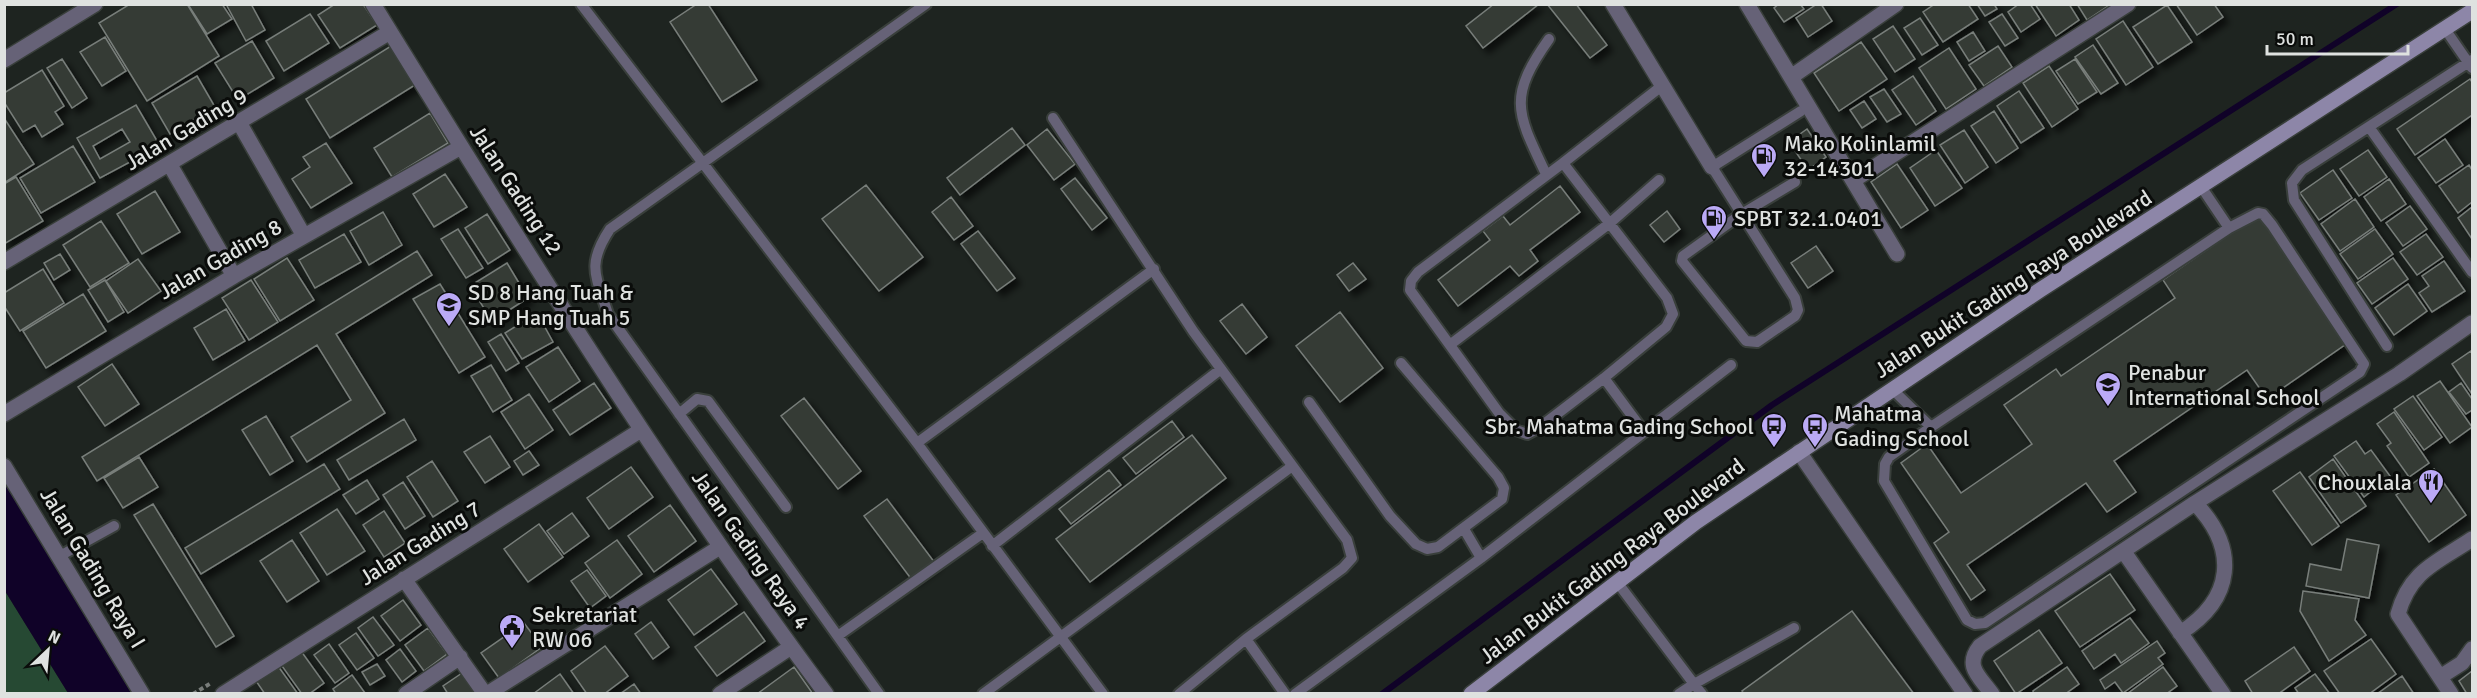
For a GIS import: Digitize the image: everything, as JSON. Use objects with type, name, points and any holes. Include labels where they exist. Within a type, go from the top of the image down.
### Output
[{"type":"street","points":[[4,60],[95,4]]},
{"type":"street","name":"Jalan Gading 12","points":[[373,4],[641,430]]},
{"type":"street","points":[[1613,4],[1712,167]]},
{"type":"street","points":[[1747,4],[1898,254]]},
{"type":"street","points":[[1791,77],[1896,4]]},
{"type":"street","points":[[1854,180],[2128,4]]},
{"type":"street","name":"Jalan Bukit Gading Raya Boulevard","points":[[1471,693],[1696,522],[1798,452],[2040,290],[2202,188],[2472,11]]},
{"type":"street","name":"Jalan Gading 9","points":[[4,262],[390,32]]},
{"type":"street","points":[[240,123],[304,236]]},
{"type":"street","name":"Jalan Gading 8","points":[[4,414],[234,276],[461,147]]},
{"type":"street","points":[[170,165],[234,276]]},
{"type":"street","points":[[1992,693],[1972,662],[1972,656],[1980,646],[2195,503],[2399,374],[2472,323]]},
{"type":"street","name":"Jalan Gading Raya 4","points":[[641,430],[720,547],[826,693]]},
{"type":"street","name":"Jalan Gading 7","points":[[223,693],[242,688],[404,579],[641,430]]},
{"type":"street","points":[[1798,452],[1965,693]]},
{"type":"street","name":"Jalan Gading Raya I","points":[[4,466],[142,693]]},
{"type":"street","points":[[2180,633],[2199,621],[2214,604],[2223,584],[2225,561],[2221,539],[2211,519],[2195,503]]},
{"type":"street","points":[[2451,693],[2398,614],[2403,597],[2415,577],[2468,542],[2472,559]]},
{"type":"street","points":[[404,579],[486,693],[720,547]]},
{"type":"street","points":[[2124,552],[2223,693]]},
{"type":"street","points":[[720,693],[791,647]]},
{"type":"street","points":[[2440,676],[2462,663],[2472,649]]},
{"type":"street","points":[[406,693],[460,657]]},
{"type":"lane","points":[[581,4],[700,163],[918,443],[1103,693]]},
{"type":"lane","points":[[879,693],[608,314],[593,267],[598,248],[610,229],[926,4]]},
{"type":"lane","points":[[2387,346],[2294,200],[2292,183],[2302,170],[2471,64],[2445,29]]},
{"type":"lane","points":[[1546,174],[1521,122],[1519,103],[1530,66],[1549,39]]},
{"type":"lane","points":[[1563,163],[1667,297],[1673,314],[1666,327],[1604,378],[1540,427],[1527,434],[1516,430],[1499,413],[1410,290],[1411,281],[1418,272],[1663,85]]},
{"type":"lane","points":[[1795,182],[1740,215],[1683,256],[1682,261],[1739,336],[1746,341],[1756,342],[1795,316],[1798,310],[1795,298],[1740,215],[1712,167],[1801,111]]},
{"type":"lane","points":[[1053,118],[1221,369],[1347,540],[1352,558],[1343,568],[1246,639],[1179,693]]},
{"type":"lane","points":[[2369,126],[2472,272]]},
{"type":"lane","points":[[1451,344],[1610,223],[1659,180]]},
{"type":"lane","points":[[2202,188],[2229,228]]},
{"type":"lane","points":[[2252,214],[2263,214],[2351,340],[2361,357],[2363,368],[1985,623],[1975,624],[1967,620],[1884,481],[1884,471],[1889,458],[1931,427],[2229,228],[2252,214]]},
{"type":"lane","points":[[918,443],[1154,269]]},
{"type":"lane","points":[[1309,402],[1390,516],[1416,544],[1427,549],[1438,547],[1464,530],[1502,499],[1504,488],[1498,477],[1401,363]]},
{"type":"lane","points":[[1295,693],[1481,558],[1731,365]]},
{"type":"lane","points":[[992,546],[1221,369]]},
{"type":"lane","points":[[1604,378],[1644,432]]},
{"type":"lane","points":[[1893,390],[1931,427]]},
{"type":"lane","points":[[679,414],[697,399],[708,400],[786,507]]},
{"type":"lane","points":[[983,693],[1291,467]]},
{"type":"lane","points":[[58,557],[114,526]]},
{"type":"lane","points":[[1464,530],[1481,558]]},
{"type":"lane","points":[[839,635],[983,533]]},
{"type":"lane","points":[[1617,582],[1702,693]]},
{"type":"lane","points":[[1679,693],[1794,628]]},
{"type":"lane","points":[[1246,639],[1285,693]]},
{"type":"green space","points":[[5,591],[68,693],[5,693]]},
{"type":"shaded area","points":[[5,477],[137,693],[68,693],[5,591]]},
{"type":"building","points":[[130,4],[187,4],[219,56],[147,101],[99,23]]},
{"type":"building","points":[[191,4],[222,4],[232,19],[207,34],[189,6]]},
{"type":"building","points":[[226,4],[251,4],[265,30],[246,41]]},
{"type":"building","points":[[335,4],[363,4],[377,25],[340,48],[318,15]]},
{"type":"building","points":[[697,4],[708,4],[757,80],[722,102],[670,22]]},
{"type":"building","points":[[1494,4],[1539,4],[1483,48],[1466,26]]},
{"type":"building","points":[[1547,4],[1576,4],[1607,45],[1590,58]]},
{"type":"building","points":[[1779,4],[1800,4],[1804,9],[1784,22],[1774,8]]},
{"type":"building","points":[[1817,4],[1821,4],[1832,21],[1808,37],[1796,18]]},
{"type":"building","points":[[1935,4],[1968,4],[1978,19],[1943,42],[1923,12]]},
{"type":"building","points":[[1977,4],[1994,4],[1997,9],[1985,16]]},
{"type":"building","points":[[2019,4],[2030,4],[2040,19],[2021,32],[2008,12]]},
{"type":"building","points":[[2035,4],[2069,4],[2079,20],[2056,36]]},
{"type":"building","points":[[2077,4],[2111,4],[2087,20]]},
{"type":"building","points":[[2176,4],[2214,4],[2223,17],[2197,35]]},
{"type":"building","points":[[2167,5],[2192,42],[2158,64],[2133,27]]},
{"type":"building","points":[[310,14],[329,43],[284,71],[266,41]]},
{"type":"building","points":[[2002,14],[2018,38],[2005,46],[1989,22]]},
{"type":"building","points":[[1920,18],[1938,45],[1922,55],[1904,28]]},
{"type":"building","points":[[2123,21],[2153,67],[2126,85],[2096,39]]},
{"type":"building","points":[[1893,26],[1915,59],[1895,72],[1873,39]]},
{"type":"building","points":[[1973,32],[1985,51],[1969,61],[1957,42]]},
{"type":"building","points":[[105,37],[126,71],[102,86],[80,52]]},
{"type":"building","points":[[252,41],[274,78],[238,100],[215,63]]},
{"type":"building","points":[[1861,42],[1887,79],[1839,111],[1814,73]]},
{"type":"building","points":[[2093,45],[2118,83],[2101,94],[2075,57]]},
{"type":"building","points":[[391,46],[415,85],[330,138],[306,99]]},
{"type":"building","points":[[1998,46],[2012,67],[1984,86],[1969,65]]},
{"type":"building","points":[[1949,48],[1976,89],[1946,109],[1919,68]]},
{"type":"building","points":[[62,59],[87,98],[72,108],[47,68]]},
{"type":"building","points":[[2075,59],[2097,92],[2078,104],[2056,71]]},
{"type":"building","points":[[2049,66],[2078,109],[2052,127],[2023,83]]},
{"type":"building","points":[[42,70],[64,106],[55,112],[63,124],[42,137],[35,125],[23,132],[4,102],[4,93]]},
{"type":"building","points":[[197,76],[215,107],[170,134],[152,103]]},
{"type":"building","points":[[1913,76],[1936,111],[1916,125],[1892,90]]},
{"type":"building","points":[[2470,79],[2472,82],[2472,115],[2415,155],[2397,129]]},
{"type":"building","points":[[1884,89],[1901,114],[1887,122],[1870,97]]},
{"type":"building","points":[[2019,91],[2044,128],[2021,143],[1997,106]]},
{"type":"building","points":[[1864,101],[1876,119],[1862,128],[1850,110]]},
{"type":"building","points":[[136,105],[160,146],[100,178],[77,138]],"holes":[[[122,129],[130,142],[100,159],[93,146]]]},
{"type":"building","points":[[1994,111],[2018,148],[1996,163],[1971,126]]},
{"type":"building","points":[[430,113],[448,143],[392,177],[374,148]]},
{"type":"building","points":[[4,118],[34,164],[4,183]]},
{"type":"building","points":[[1012,128],[1025,145],[960,195],[947,178]]},
{"type":"building","points":[[1047,129],[1075,164],[1054,180],[1027,145]]},
{"type":"building","points":[[1807,129],[1826,157],[1808,170],[1789,142]]},
{"type":"building","points":[[1964,130],[1988,167],[1965,183],[1940,145]]},
{"type":"building","points":[[2445,139],[2463,165],[2436,183],[2418,158]]},
{"type":"building","points":[[326,143],[352,183],[311,208],[292,179],[310,167],[303,157]]},
{"type":"building","points":[[73,146],[95,182],[41,213],[20,178]]},
{"type":"building","points":[[1936,150],[1962,188],[1935,206],[1910,168]]},
{"type":"building","points":[[2368,150],[2387,177],[2359,196],[2340,169]]},
{"type":"building","points":[[1897,164],[1928,210],[1901,228],[1871,182]]},
{"type":"building","points":[[2469,165],[2472,170],[2472,202],[2458,213],[2439,186]]},
{"type":"building","points":[[2333,170],[2352,198],[2319,220],[2300,193]]},
{"type":"building","points":[[445,174],[467,207],[434,227],[413,194]]},
{"type":"building","points":[[16,177],[43,221],[4,244],[4,184]]},
{"type":"building","points":[[1075,178],[1107,218],[1092,230],[1061,189]]},
{"type":"building","points":[[2389,179],[2406,204],[2381,221],[2364,197]]},
{"type":"building","points":[[866,185],[923,257],[879,291],[822,219]]},
{"type":"building","points":[[1560,186],[1580,212],[1530,250],[1538,261],[1519,276],[1510,266],[1458,306],[1438,280],[1490,240],[1483,231],[1503,216],[1510,225]]},
{"type":"building","points":[[155,191],[180,232],[142,254],[117,214]]},
{"type":"building","points":[[951,197],[973,226],[954,240],[932,212]]},
{"type":"building","points":[[2355,199],[2374,227],[2340,251],[2321,224]]},
{"type":"building","points":[[2410,206],[2427,229],[2403,246],[2386,223]]},
{"type":"building","points":[[2472,207],[2472,239],[2458,218]]},
{"type":"building","points":[[1667,211],[1680,229],[1664,242],[1650,225]]},
{"type":"building","points":[[383,212],[402,245],[369,265],[350,231]]},
{"type":"building","points":[[2260,213],[2349,342],[2267,399],[2247,370],[2114,461],[2136,492],[2107,512],[2086,483],[1967,565],[1985,590],[1971,600],[1934,543],[1949,532],[1901,463],[1927,444],[1961,493],[2032,444],[2004,405],[2056,369],[2061,376],[2175,298],[2163,280]]},
{"type":"building","points":[[487,214],[510,250],[488,264],[465,228]]},
{"type":"building","points":[[101,221],[129,263],[90,287],[63,245]]},
{"type":"building","points":[[458,229],[483,268],[466,278],[441,239]]},
{"type":"building","points":[[2375,229],[2393,254],[2358,279],[2340,254]]},
{"type":"building","points":[[978,231],[1015,278],[997,291],[961,244]]},
{"type":"building","points":[[344,234],[361,262],[315,288],[299,260]]},
{"type":"building","points":[[2426,234],[2443,257],[2417,275],[2400,252]]},
{"type":"building","points":[[1816,246],[1833,271],[1808,288],[1791,263]]},
{"type":"building","points":[[417,251],[432,275],[336,334],[385,413],[307,462],[291,437],[351,400],[317,345],[97,481],[82,457]]},
{"type":"building","points":[[60,254],[70,270],[54,280],[44,263]]},
{"type":"building","points":[[287,258],[314,300],[280,321],[254,279]]},
{"type":"building","points":[[2393,258],[2408,279],[2372,304],[2357,283]]},
{"type":"building","points":[[138,259],[161,291],[128,313],[106,281]]},
{"type":"building","points":[[2444,261],[2465,291],[2432,312],[2419,293],[2429,286],[2422,276]]},
{"type":"building","points":[[507,263],[528,298],[492,321],[470,286]]},
{"type":"building","points":[[1353,263],[1366,279],[1349,291],[1337,275]]},
{"type":"building","points":[[43,269],[64,303],[20,331],[4,306],[4,293]]},
{"type":"building","points":[[105,280],[124,312],[108,322],[88,290]]},
{"type":"building","points":[[251,280],[278,322],[249,340],[222,298]]},
{"type":"building","name":"SD 8 Hang Tuah & SMP Hang Tuah 5","points":[[440,284],[485,357],[459,373],[413,299]]},
{"type":"building","points":[[2408,284],[2427,311],[2394,335],[2375,308]]},
{"type":"building","points":[[83,294],[106,331],[46,368],[23,331]]},
{"type":"building","points":[[1242,304],[1267,337],[1246,354],[1220,321]]},
{"type":"building","points":[[226,309],[245,341],[213,360],[194,328]]},
{"type":"building","points":[[1340,312],[1383,368],[1340,402],[1296,346]]},
{"type":"building","points":[[537,313],[553,342],[522,359],[505,333]]},
{"type":"building","points":[[501,334],[519,363],[506,371],[488,342]]},
{"type":"building","points":[[558,347],[580,381],[549,402],[526,367]]},
{"type":"building","points":[[2471,351],[2472,354],[2472,394],[2452,364]]},
{"type":"building","points":[[112,364],[139,404],[105,426],[78,387]]},
{"type":"building","points":[[491,365],[512,400],[493,412],[471,376]]},
{"type":"building","points":[[2440,381],[2472,427],[2450,443],[2417,396]]},
{"type":"building","points":[[594,383],[611,408],[570,435],[553,410]]},
{"type":"building","points":[[2461,383],[2472,399],[2472,410],[2466,414],[2449,392]]},
{"type":"building","points":[[529,394],[553,430],[525,449],[501,412]]},
{"type":"building","points":[[2413,396],[2442,437],[2424,450],[2394,409]]},
{"type":"building","points":[[804,398],[861,471],[838,489],[781,416]]},
{"type":"building","points":[[2394,412],[2429,463],[2409,477],[2387,446],[2391,443],[2377,424]]},
{"type":"building","points":[[266,416],[293,461],[270,475],[242,430]]},
{"type":"building","points":[[404,419],[416,440],[349,480],[337,460]]},
{"type":"building","points":[[1172,421],[1184,437],[1136,474],[1123,458]]},
{"type":"building","points":[[1192,435],[1226,478],[1090,582],[1056,539]]},
{"type":"building","points":[[490,436],[510,467],[485,483],[464,452]]},
{"type":"building","points":[[2356,441],[2365,454],[2371,450],[2390,476],[2364,497],[2334,456]]},
{"type":"building","points":[[529,451],[539,465],[523,475],[514,461]]},
{"type":"building","points":[[139,457],[158,487],[123,508],[104,478]]},
{"type":"building","points":[[2333,459],[2366,506],[2341,523],[2309,477]]},
{"type":"building","points":[[432,461],[458,501],[433,517],[407,477]]},
{"type":"building","points":[[324,464],[340,489],[201,574],[185,548]]},
{"type":"building","points":[[631,467],[653,497],[609,529],[587,498]]},
{"type":"building","name":"Chouxlala","points":[[2434,469],[2466,515],[2429,542],[2396,495]]},
{"type":"building","points":[[1109,470],[1121,485],[1071,524],[1059,509]]},
{"type":"building","points":[[2300,472],[2339,526],[2312,545],[2273,491]]},
{"type":"building","points":[[367,480],[379,499],[356,514],[343,495]]},
{"type":"building","points":[[403,482],[425,516],[405,529],[383,495]]},
{"type":"building","points":[[887,499],[935,563],[912,580],[864,516]]},
{"type":"building","points":[[153,504],[234,636],[216,647],[134,515]]},
{"type":"building","points":[[670,505],[696,541],[654,572],[628,536]]},
{"type":"building","points":[[337,509],[365,551],[327,575],[300,533]]},
{"type":"building","points":[[384,511],[405,543],[384,557],[363,525]]},
{"type":"building","points":[[572,513],[589,536],[564,554],[547,531]]},
{"type":"building","points":[[539,524],[563,557],[528,582],[504,549]]},
{"type":"building","points":[[2347,539],[2379,545],[2369,598],[2306,586],[2310,564],[2341,570]]},
{"type":"building","points":[[292,540],[319,581],[287,602],[260,561]]},
{"type":"building","points":[[617,540],[642,574],[610,598],[585,563]]},
{"type":"building","points":[[711,569],[737,604],[694,635],[668,600]]},
{"type":"building","points":[[587,570],[606,596],[590,608],[571,581]]},
{"type":"building","points":[[2110,574],[2135,610],[2080,647],[2055,611]]},
{"type":"building","points":[[2303,591],[2359,599],[2355,620],[2366,635],[2329,661],[2300,611]]},
{"type":"building","points":[[403,600],[421,625],[400,641],[381,616]]},
{"type":"building","points":[[1852,611],[1914,694],[1744,694],[1742,691]]},
{"type":"building","points":[[744,612],[765,641],[717,676],[695,647]]},
{"type":"building","points":[[373,617],[394,645],[378,656],[358,628]]},
{"type":"building","points":[[2130,618],[2149,643],[2121,663],[2115,654],[2094,669],[2082,651]]},
{"type":"building","points":[[651,622],[669,647],[653,659],[635,634]]},
{"type":"building","name":"Sekretariat RW 06","points":[[524,623],[542,647],[499,678],[481,653]]},
{"type":"building","points":[[428,628],[447,654],[424,671],[405,645]]},
{"type":"building","points":[[2039,630],[2062,663],[2016,694],[1994,661]]},
{"type":"building","points":[[356,633],[374,658],[357,670],[339,645]]},
{"type":"building","points":[[2371,639],[2396,674],[2369,694],[2340,694],[2324,671]]},
{"type":"building","points":[[2157,641],[2165,653],[2158,658],[2163,664],[2123,693],[2115,682],[2105,689],[2100,680]]},
{"type":"building","points":[[329,644],[349,673],[335,683],[314,655]]},
{"type":"building","points":[[605,646],[628,676],[604,694],[587,694],[571,671]]},
{"type":"building","points":[[2294,647],[2310,671],[2278,694],[2253,694],[2245,681]]},
{"type":"building","points":[[400,649],[416,671],[402,682],[386,660]]},
{"type":"building","points":[[301,651],[324,683],[309,694],[302,694],[282,666]]},
{"type":"building","points":[[377,664],[385,676],[370,685],[362,672]]},
{"type":"building","points":[[278,666],[298,694],[265,694],[256,681]]},
{"type":"building","points":[[794,667],[813,694],[757,694]]},
{"type":"building","points":[[2067,667],[2079,684],[2065,694],[2034,694],[2033,691]]},
{"type":"building","points":[[2163,667],[2177,686],[2166,694],[2127,694]]},
{"type":"building","points":[[465,671],[476,694],[448,694],[443,686]]},
{"type":"building","points":[[2472,671],[2472,694],[2467,694],[2459,681]]},
{"type":"building","points":[[560,674],[574,694],[533,694]]},
{"type":"building","points":[[2315,674],[2330,694],[2299,694],[2295,688]]},
{"type":"building","points":[[352,675],[365,693],[336,694],[333,689]]},
{"type":"building","points":[[2402,676],[2414,694],[2377,694]]},
{"type":"building","points":[[634,684],[641,694],[620,694]]},
{"type":"waterway","points":[[1382,694],[1772,405],[2397,4]]},
{"type":"place","name":"Mako Kolinlamil 32-14301","points":[[1764,179]]},
{"type":"place","name":"SPBT 32.1.0401","points":[[1714,241]]},
{"type":"place","name":"SD 8 Hang Tuah & SMP Hang Tuah 5","points":[[449,328]]},
{"type":"place","name":"Penabur International School","points":[[2108,408]]},
{"type":"place","name":"Sbr. Mahatma Gading School","points":[[1774,449]]},
{"type":"place","name":"Mahatma Gading School","points":[[1815,449]]},
{"type":"place","name":"Chouxlala","points":[[2431,505]]},
{"type":"place","name":"Sekretariat RW 06","points":[[512,650]]}]
